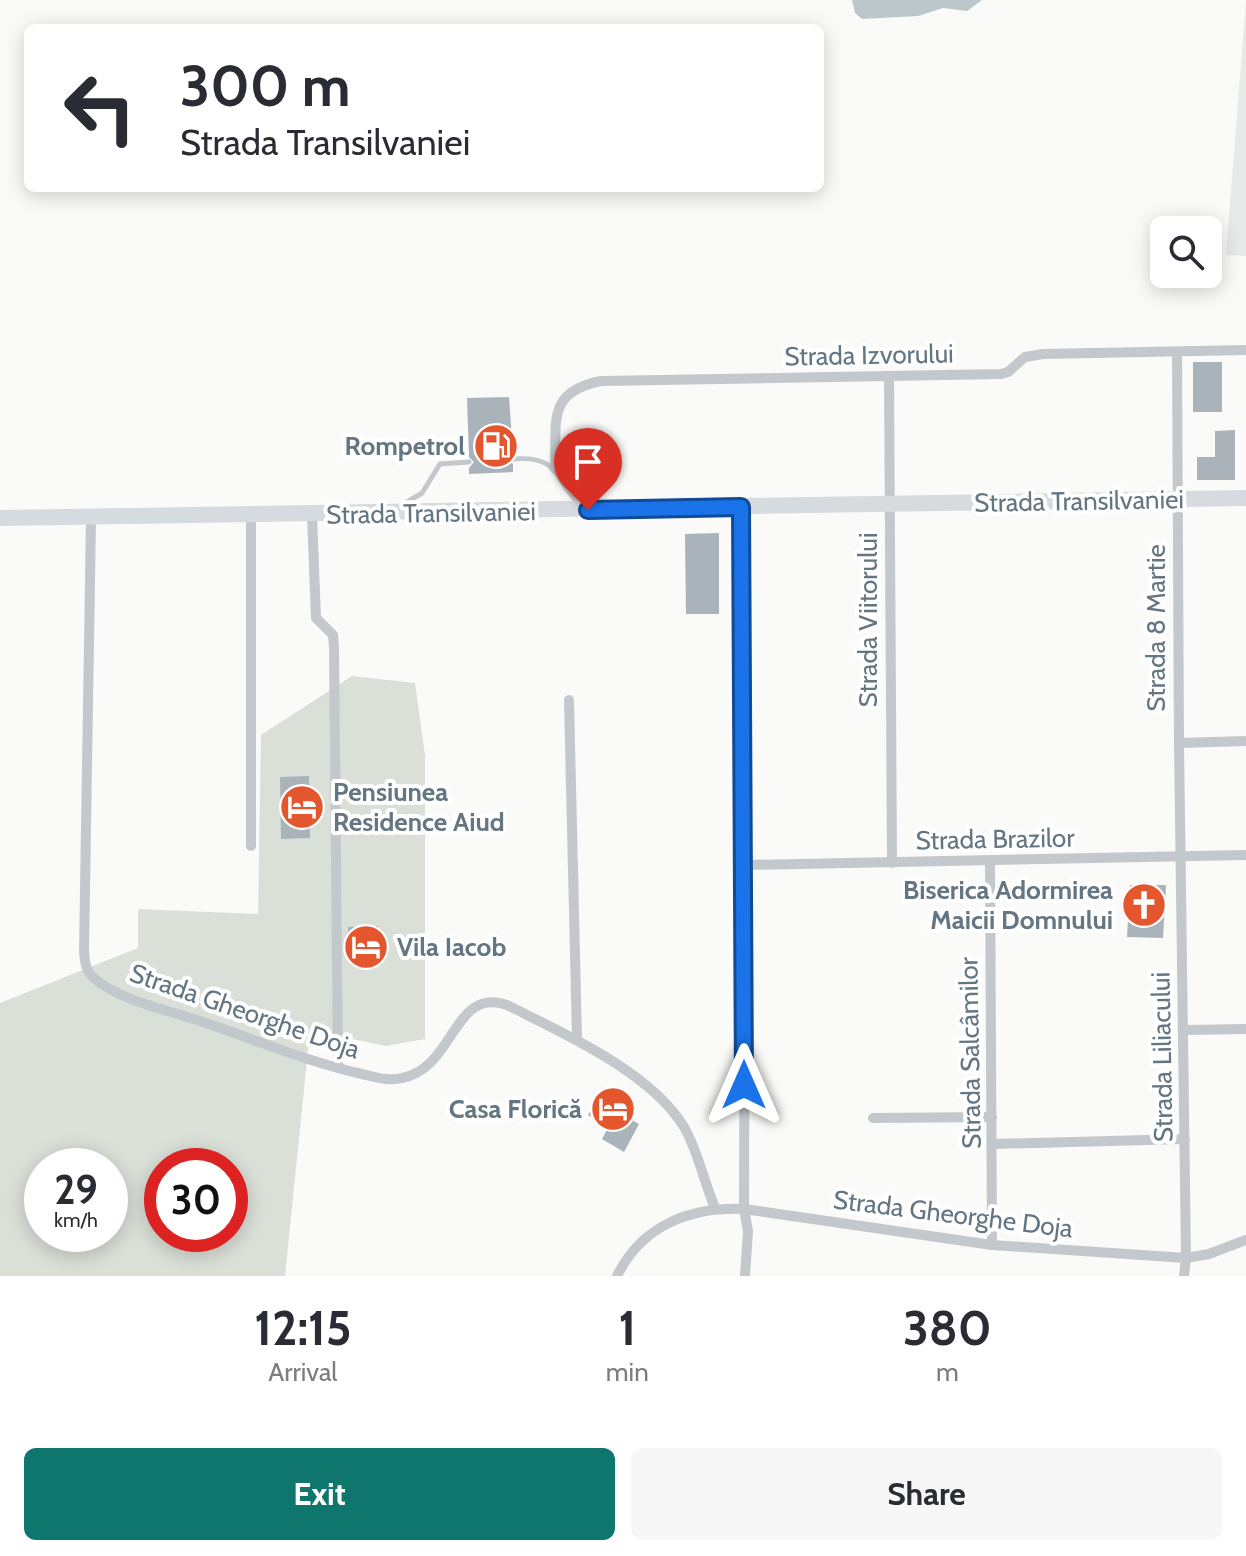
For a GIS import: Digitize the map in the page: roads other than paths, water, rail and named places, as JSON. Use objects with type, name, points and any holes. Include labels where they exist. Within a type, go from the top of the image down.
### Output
[{"type":"main road","name":"Strada Transilvaniei","points":[[0,518],[1246,498]]},
{"type":"street","name":"Strada Izvorului","points":[[555,468],[557,408],[568,392],[581,385],[601,381],[1001,374],[1008,372],[1025,357],[1043,354],[1246,350]]},
{"type":"street","name":"Strada 8 Martie","points":[[1177,352],[1180,856]]},
{"type":"street","name":"Strada Viitorului","points":[[889,377],[892,863]]},
{"type":"street","points":[[741,507],[745,865],[744,1209],[748,1231],[745,1276]]},
{"type":"street","points":[[312,515],[316,618],[333,635],[334,647],[338,1068]]},
{"type":"street","points":[[251,516],[251,846]]},
{"type":"street","name":"Strada Gheorghe Doja","points":[[91,518],[85,965],[98,981],[132,998],[338,1068],[390,1080],[424,1071],[440,1054],[470,1009],[487,1001],[507,1005],[577,1039],[642,1083],[674,1112],[685,1129],[715,1208]]},
{"type":"street","points":[[569,700],[577,1039]]},
{"type":"street","points":[[1179,743],[1246,741]]},
{"type":"street","name":"Strada Brazilor","points":[[745,865],[1246,855]]},
{"type":"street","name":"Strada Liliacului","points":[[1180,856],[1185,1030],[1186,1258]]},
{"type":"street","name":"Strada Salcâmilor","points":[[990,861],[992,1245]]},
{"type":"street","points":[[1185,1030],[1246,1029]]},
{"type":"street","points":[[873,1118],[992,1117]]},
{"type":"street","points":[[993,1144],[1185,1139]]},
{"type":"street","name":"Strada Gheorghe Doja","points":[[617,1276],[637,1247],[661,1227],[678,1217],[715,1208],[744,1209],[992,1245],[1186,1258],[1209,1254],[1246,1240]]},
{"type":"street","points":[[1184,1276],[1186,1258]]},
{"type":"lane","points":[[513,459],[526,458],[555,468],[573,498],[588,510]]},
{"type":"lane","points":[[388,514],[422,493],[440,464],[469,462]]},
{"type":"place","name":"Rompetrol","points":[[496,446]]},
{"type":"place","name":"Pensiunea Residence Aiud","points":[[302,807]]},
{"type":"place","name":"Biserica Adormirea Maicii Domnului","points":[[1144,905]]},
{"type":"place","name":"Vila Iacob","points":[[366,947]]},
{"type":"place","name":"Casa Florică","points":[[613,1109]]}]
